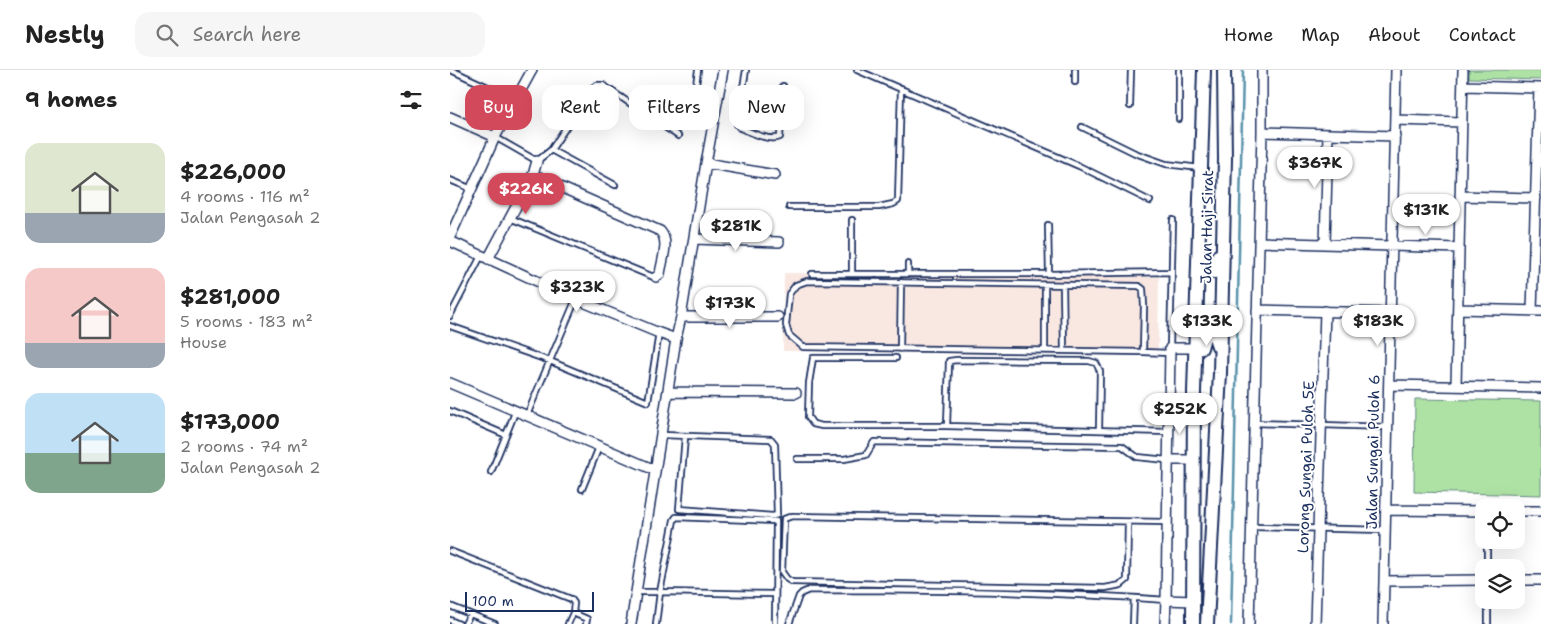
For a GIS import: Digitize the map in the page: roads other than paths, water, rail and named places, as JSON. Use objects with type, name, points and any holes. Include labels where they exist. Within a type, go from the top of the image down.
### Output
[{"type":"main road","name":"Jalan Haji Sirat","points":[[1193,624],[1194,392],[1204,70]]},
{"type":"main road","name":"Jalan Haji Sirat","points":[[1207,624],[1220,373],[1224,70]]},
{"type":"main road","points":[[1200,222],[1205,269],[1214,272],[1217,266],[1223,219]]},
{"type":"main road","points":[[1194,392],[1202,342],[1205,333],[1210,330],[1217,340],[1220,373]]},
{"type":"street","points":[[525,85],[532,70]]},
{"type":"street","points":[[631,624],[676,338],[723,70]]},
{"type":"street","points":[[1249,624],[1262,70]]},
{"type":"street","name":"Jalan Sungai Puloh 6","points":[[1383,624],[1396,70]]},
{"type":"street","points":[[1456,386],[1463,70]]},
{"type":"street","points":[[1458,309],[1536,311],[1538,240],[1536,198],[1539,164],[1540,88],[1463,86]]},
{"type":"street","points":[[450,117],[496,137]]},
{"type":"street","points":[[1395,120],[1462,122]]},
{"type":"street","points":[[450,237],[500,130]]},
{"type":"street","points":[[1262,132],[1395,136]]},
{"type":"street","points":[[1325,244],[1328,134]]},
{"type":"street","points":[[485,258],[534,175],[537,161]]},
{"type":"street","points":[[706,163],[775,175]]},
{"type":"street","points":[[534,175],[660,230],[665,236],[666,242],[660,274],[656,276]]},
{"type":"street","points":[[1460,196],[1536,198]]},
{"type":"street","points":[[694,239],[779,242]]},
{"type":"street","points":[[450,242],[576,299],[676,338]]},
{"type":"street","points":[[1259,242],[1459,248]]},
{"type":"street","points":[[1257,310],[1390,313]]},
{"type":"street","name":"Lorong Sungai Puloh 5E","points":[[1315,624],[1324,311]]},
{"type":"street","points":[[681,317],[778,317]]},
{"type":"street","points":[[1165,624],[1170,350],[1196,348]]},
{"type":"street","points":[[450,383],[656,470]]},
{"type":"street","points":[[1389,385],[1541,388]]},
{"type":"street","points":[[668,392],[796,393]]},
{"type":"street","points":[[1167,460],[1193,460]]},
{"type":"street","points":[[1386,510],[1475,511]]},
{"type":"street","points":[[1525,511],[1541,511]]},
{"type":"street","points":[[1384,581],[1475,580]]},
{"type":"street","points":[[1525,580],[1541,580]]},
{"type":"street","points":[[1166,600],[1193,601]]},
{"type":"lane","points":[[451,70],[483,85]]},
{"type":"lane","points":[[696,85],[698,70]]},
{"type":"lane","points":[[743,85],[746,70]]},
{"type":"lane","points":[[857,70],[1079,166],[1150,201]]},
{"type":"lane","points":[[1074,82],[1075,70]]},
{"type":"lane","points":[[1130,106],[1131,70]]},
{"type":"lane","points":[[1179,70],[1179,119]]},
{"type":"lane","points":[[496,137],[537,161],[551,150],[592,88],[597,84],[603,85],[678,136]]},
{"type":"lane","points":[[789,207],[879,207],[898,201],[900,88]]},
{"type":"lane","points":[[1082,127],[1135,154],[1166,164],[1201,168]]},
{"type":"lane","points":[[746,130],[778,139],[780,130]]},
{"type":"lane","points":[[551,150],[615,186]]},
{"type":"lane","points":[[450,180],[472,189]]},
{"type":"lane","points":[[510,218],[651,276],[656,276]]},
{"type":"lane","points":[[852,220],[852,273]]},
{"type":"lane","points":[[1142,352],[1144,306],[1142,289],[1139,286],[807,281],[796,285],[789,294],[786,325],[789,334],[803,347],[1142,352],[1170,350],[1172,220]]},
{"type":"lane","points":[[1048,225],[1049,274]]},
{"type":"lane","points":[[450,316],[485,258]]},
{"type":"lane","points":[[908,264],[908,273]]},
{"type":"lane","points":[[812,274],[1171,272]]},
{"type":"lane","points":[[900,349],[901,282]]},
{"type":"lane","points":[[1044,285],[1045,350]]},
{"type":"lane","points":[[1062,285],[1064,350]]},
{"type":"lane","points":[[527,415],[576,299]]},
{"type":"lane","points":[[450,326],[550,361],[648,402],[660,333]]},
{"type":"lane","points":[[896,358],[813,358],[809,383],[808,417],[813,424],[822,426],[946,426],[1168,432]]},
{"type":"lane","points":[[946,426],[949,361],[1089,361],[1096,363],[1100,371],[1098,430]]},
{"type":"lane","points":[[491,472],[516,410]]},
{"type":"lane","points":[[450,411],[506,436]]},
{"type":"lane","points":[[1254,423],[1388,427]]},
{"type":"lane","points":[[662,435],[771,439],[775,444],[777,515],[679,509],[685,437]]},
{"type":"lane","points":[[797,459],[844,459],[866,455],[874,442],[1122,446],[1137,457],[1167,460]]},
{"type":"lane","points":[[582,489],[599,447]]},
{"type":"lane","points":[[656,624],[660,592],[674,520],[678,516],[776,521],[775,624]]},
{"type":"lane","points":[[1128,522],[1127,580],[1121,585],[1105,588],[792,582],[782,572],[784,519],[792,516],[1167,522]]},
{"type":"lane","points":[[1251,527],[1385,530]]},
{"type":"lane","points":[[450,551],[571,599],[574,603],[573,613],[568,624]]},
{"type":"lane","points":[[789,624],[799,596],[802,592],[809,590],[916,590],[1166,600]]},
{"type":"lane","points":[[636,592],[775,594]]},
{"type":"lane","points":[[1133,624],[1134,598]]},
{"type":"lane","points":[[450,606],[495,624]]},
{"type":"lane","points":[[1488,609],[1488,624]]},
{"type":"lane","points":[[573,613],[587,619],[586,624]]},
{"type":"lane","points":[[465,624],[470,614]]},
{"type":"lane","points":[[450,620],[459,624]]},
{"type":"waterway","points":[[1231,624],[1243,70]]}]
